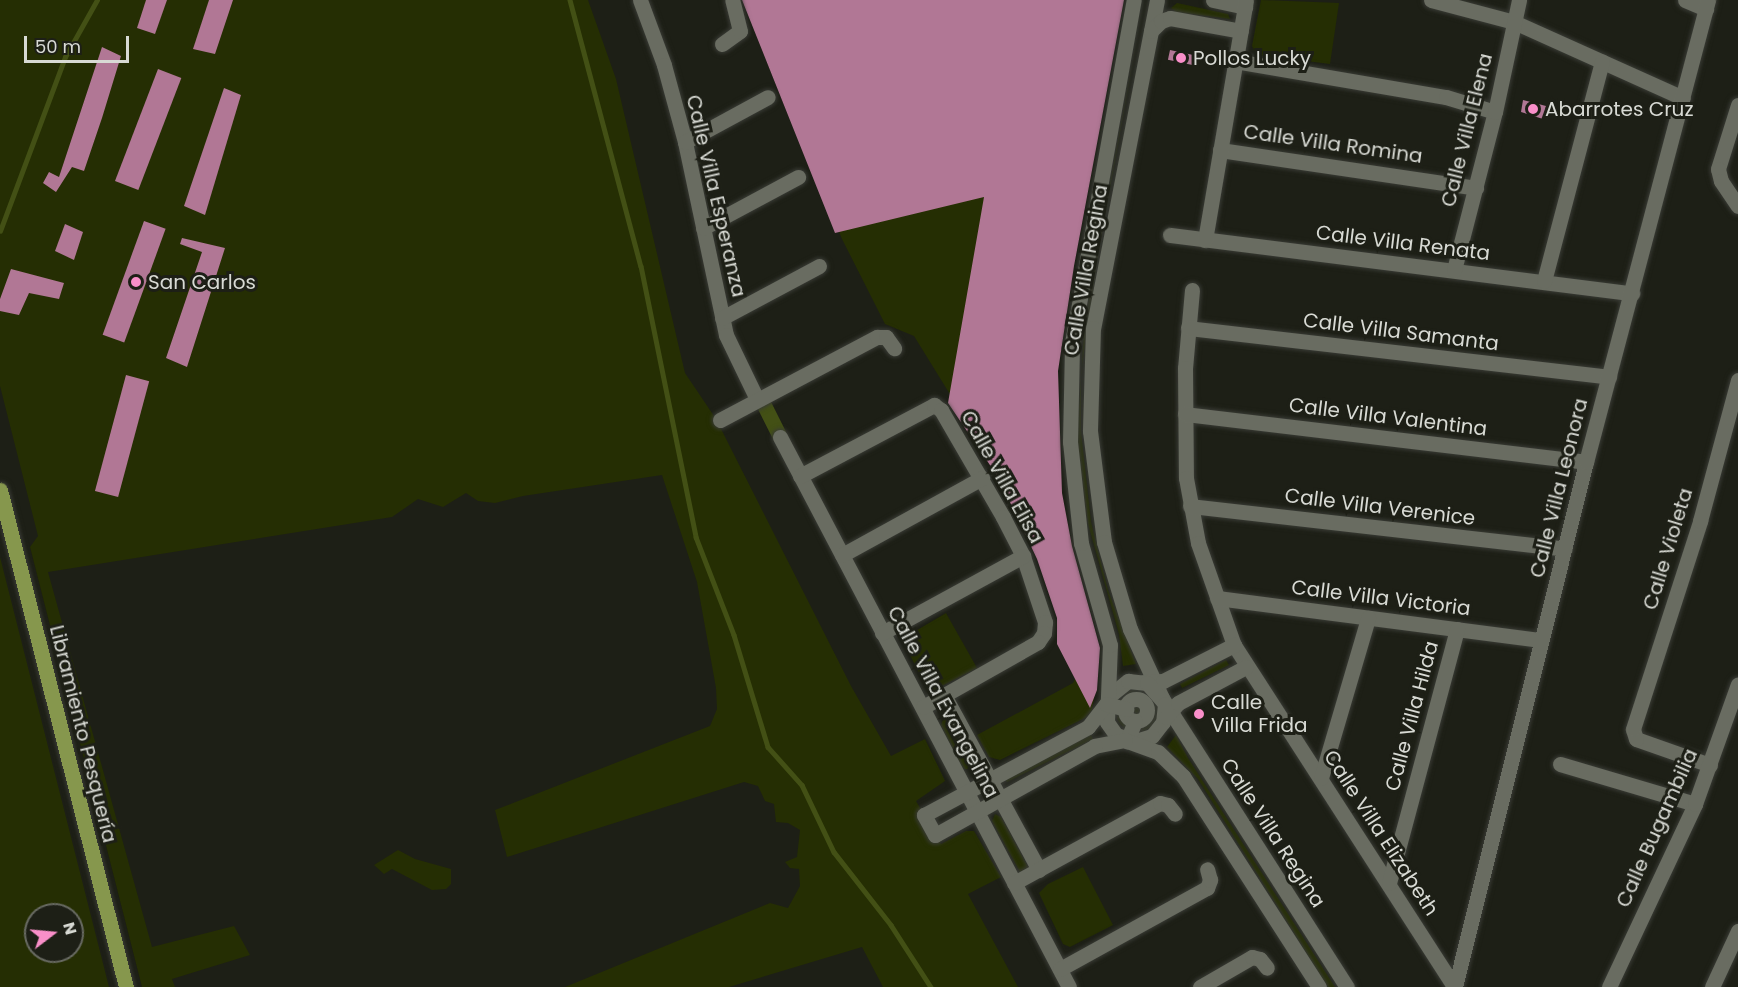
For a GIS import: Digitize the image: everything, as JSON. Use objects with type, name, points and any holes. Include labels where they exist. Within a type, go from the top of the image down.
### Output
[{"type":"main road","name":"Libramiento Pesquería","points":[[0,490],[126,987]]},
{"type":"street","name":"Calle Villa Esperanza","points":[[640,0],[664,65],[685,142],[722,318],[739,368],[757,399]]},
{"type":"street","points":[[722,44],[740,31],[732,0]]},
{"type":"street","name":"Calle Villa Regina","points":[[1134,0],[1072,343],[1069,410],[1081,543],[1110,645],[1137,709],[1347,987]]},
{"type":"street","points":[[1205,240],[1245,3],[1214,0]]},
{"type":"street","points":[[1431,0],[1514,21],[1683,98]]},
{"type":"street","name":"Calle Villa Elena","points":[[1454,270],[1495,112],[1519,0]]},
{"type":"street","points":[[1685,0],[1707,5]]},
{"type":"street","points":[[1128,31],[1151,3],[1170,18],[1240,31]]},
{"type":"street","name":"Calle Villa Regina","points":[[1137,709],[1130,629],[1104,542],[1093,477],[1089,408],[1093,328],[1150,35],[1151,3]]},
{"type":"street","name":"Calle Villa Leonora","points":[[1454,987],[1586,462],[1707,5]]},
{"type":"street","points":[[1128,31],[1134,27],[1142,27],[1150,35],[1161,21],[1170,18]]},
{"type":"street","points":[[1235,61],[1435,95],[1495,112]]},
{"type":"street","points":[[1544,281],[1602,62]]},
{"type":"street","points":[[685,142],[768,97]]},
{"type":"street","points":[[1738,105],[1718,169],[1721,181],[1738,206]]},
{"type":"street","name":"Calle Villa Romina","points":[[1220,150],[1422,177],[1476,188]]},
{"type":"street","points":[[703,228],[798,177]]},
{"type":"street","name":"Calle Villa Renata","points":[[1170,235],[1632,293]]},
{"type":"street","points":[[722,318],[819,266]]},
{"type":"street","name":"Calle Villa Elizabeth","points":[[1192,290],[1188,328],[1185,414],[1190,506],[1217,598],[1234,645],[1246,667],[1321,778],[1454,987]]},
{"type":"street","name":"Calle Villa Samanta","points":[[1188,328],[1609,377]]},
{"type":"street","points":[[720,420],[877,337],[886,337],[894,348]]},
{"type":"street","name":"Calle Violeta","points":[[1710,765],[1636,739],[1633,729],[1700,521],[1738,380]]},
{"type":"street","name":"Calle Villa Elisa","points":[[800,476],[928,406],[941,410],[982,478],[1023,556],[1045,622],[1042,638],[923,707]]},
{"type":"street","name":"Calle Villa Valentina","points":[[1185,414],[1586,462]]},
{"type":"street","name":"Calle Villa Evangelina","points":[[780,437],[923,707],[1039,870]]},
{"type":"street","points":[[842,555],[982,478]]},
{"type":"street","name":"Calle Villa Verenice","points":[[1190,506],[1565,549]]},
{"type":"street","points":[[882,633],[1023,556]]},
{"type":"street","name":"Calle Villa Victoria","points":[[1217,598],[1541,640]]},
{"type":"street","points":[[1321,778],[1368,618]]},
{"type":"street","name":"Calle Villa Hilda","points":[[1389,884],[1457,629]]},
{"type":"street","points":[[985,794],[1095,746],[1137,709],[1234,645]]},
{"type":"street","points":[[985,794],[1088,727],[1246,667]]},
{"type":"street","name":"Calle Bugambilia","points":[[1609,987],[1695,804],[1738,684]]},
{"type":"street","name":"Calle Villa Evangelina","points":[[944,695],[985,794],[1014,883],[1069,987]]},
{"type":"street","points":[[1137,709],[1158,752],[1179,771],[1319,987]]},
{"type":"street","points":[[1560,764],[1695,804]]},
{"type":"street","points":[[1014,883],[1160,803],[1168,805],[1175,814]]},
{"type":"street","points":[[1060,969],[1207,888],[1210,880],[1206,869]]},
{"type":"street","points":[[1712,987],[1738,931]]},
{"type":"street","points":[[1200,987],[1252,957],[1260,959],[1267,968]]},
{"type":"green space","points":[[0,0],[588,0],[616,79],[685,373],[716,419],[851,686],[891,756],[925,739],[945,781],[916,801],[941,844],[966,831],[974,831],[1001,877],[968,894],[1018,987],[883,987],[862,947],[729,987],[565,987],[770,903],[788,908],[800,886],[799,869],[790,868],[785,862],[797,857],[800,830],[788,823],[776,822],[774,804],[765,801],[758,786],[744,782],[507,857],[495,810],[710,726],[717,709],[716,688],[697,582],[662,475],[523,496],[495,503],[478,501],[466,493],[443,507],[418,499],[392,517],[48,572],[152,947],[234,926],[250,955],[172,979],[175,987],[142,987],[30,547],[38,536],[0,386]]},
{"type":"green space","points":[[745,0],[1121,0],[1056,354],[1059,490],[1096,650],[1095,693],[1092,710],[1085,718],[1000,760],[989,757],[977,735],[1073,683],[1076,677],[1051,589],[1006,485],[914,336],[885,324],[842,239]]},
{"type":"green space","points":[[1261,0],[1339,3],[1330,64],[1257,55],[1252,46]]},
{"type":"green space","points":[[1177,3],[1228,14],[1230,19],[1176,12],[1171,8]]},
{"type":"green space","points":[[1138,33],[1099,249],[1082,367],[1085,319]]},
{"type":"green space","points":[[1081,378],[1081,431],[1091,522],[1108,590],[1136,664],[1123,666],[1119,634],[1088,524],[1077,436]]},
{"type":"green space","points":[[0,557],[109,987],[0,987]]},
{"type":"green space","points":[[946,613],[977,668],[932,691],[926,687],[902,639]]},
{"type":"green space","points":[[1226,660],[1229,665],[1182,688],[1180,684]]},
{"type":"green space","points":[[1137,690],[1152,696],[1158,711],[1152,726],[1137,732],[1122,726],[1116,711],[1122,696]]},
{"type":"green space","points":[[944,717],[970,759],[971,769],[965,769],[961,764],[941,725]]},
{"type":"green space","points":[[1091,735],[1093,739],[1007,782],[1005,779]]},
{"type":"green space","points":[[1176,735],[1188,758],[1335,987],[1328,987],[1198,779],[1167,747]]},
{"type":"green space","points":[[995,814],[1001,817],[1028,867],[1020,872],[992,821]]},
{"type":"green space","points":[[398,850],[415,859],[451,869],[451,884],[446,889],[432,890],[392,869],[384,874],[374,865]]},
{"type":"green space","points":[[1083,867],[1113,925],[1070,947],[1063,944],[1039,893],[1048,884]]},
{"type":"building","points":[[146,0],[167,0],[155,34],[137,28]]},
{"type":"building","points":[[209,0],[233,0],[215,54],[193,49]]},
{"type":"building","points":[[742,0],[1124,0],[1074,266],[1058,371],[1062,493],[1072,546],[1100,648],[1097,690],[1090,708],[1057,644],[1057,618],[1037,559],[998,477],[948,403],[984,197],[835,233]]},
{"type":"building","points":[[102,47],[121,56],[102,118],[84,171],[72,167],[56,192],[43,183],[49,172],[59,177]]},
{"type":"building","name":"Pollos Lucky","points":[[1170,50],[1194,55],[1192,65],[1168,60]]},
{"type":"building","points":[[158,69],[181,78],[138,190],[115,181]]},
{"type":"building","points":[[224,88],[241,95],[205,215],[184,206]]},
{"type":"building","name":"Abarrotes Cruz","points":[[1523,100],[1546,106],[1543,119],[1521,112]]},
{"type":"building","name":"San Carlos","points":[[144,221],[166,229],[124,343],[103,335]]},
{"type":"building","points":[[65,224],[83,232],[74,260],[55,251]]},
{"type":"building","points":[[182,238],[225,248],[187,367],[166,358],[202,252],[180,244]]},
{"type":"building","points":[[11,269],[64,283],[59,299],[29,293],[19,315],[0,311],[0,299]]},
{"type":"building","points":[[126,375],[149,381],[118,497],[95,491]]},
{"type":"waterway","points":[[0,231],[65,57],[97,0]]},
{"type":"waterway","points":[[570,0],[641,266],[696,537],[734,635],[768,747],[802,785],[834,852],[891,925],[931,987]]},
{"type":"waterway","points":[[760,397],[780,437]]},
{"type":"place","name":"Pollos Lucky","points":[[1181,58]]},
{"type":"place","name":"Abarrotes Cruz","points":[[1533,109]]},
{"type":"place","name":"San Carlos","points":[[136,282]]},
{"type":"place","name":"Calle Villa Frida","points":[[1199,714]]}]
